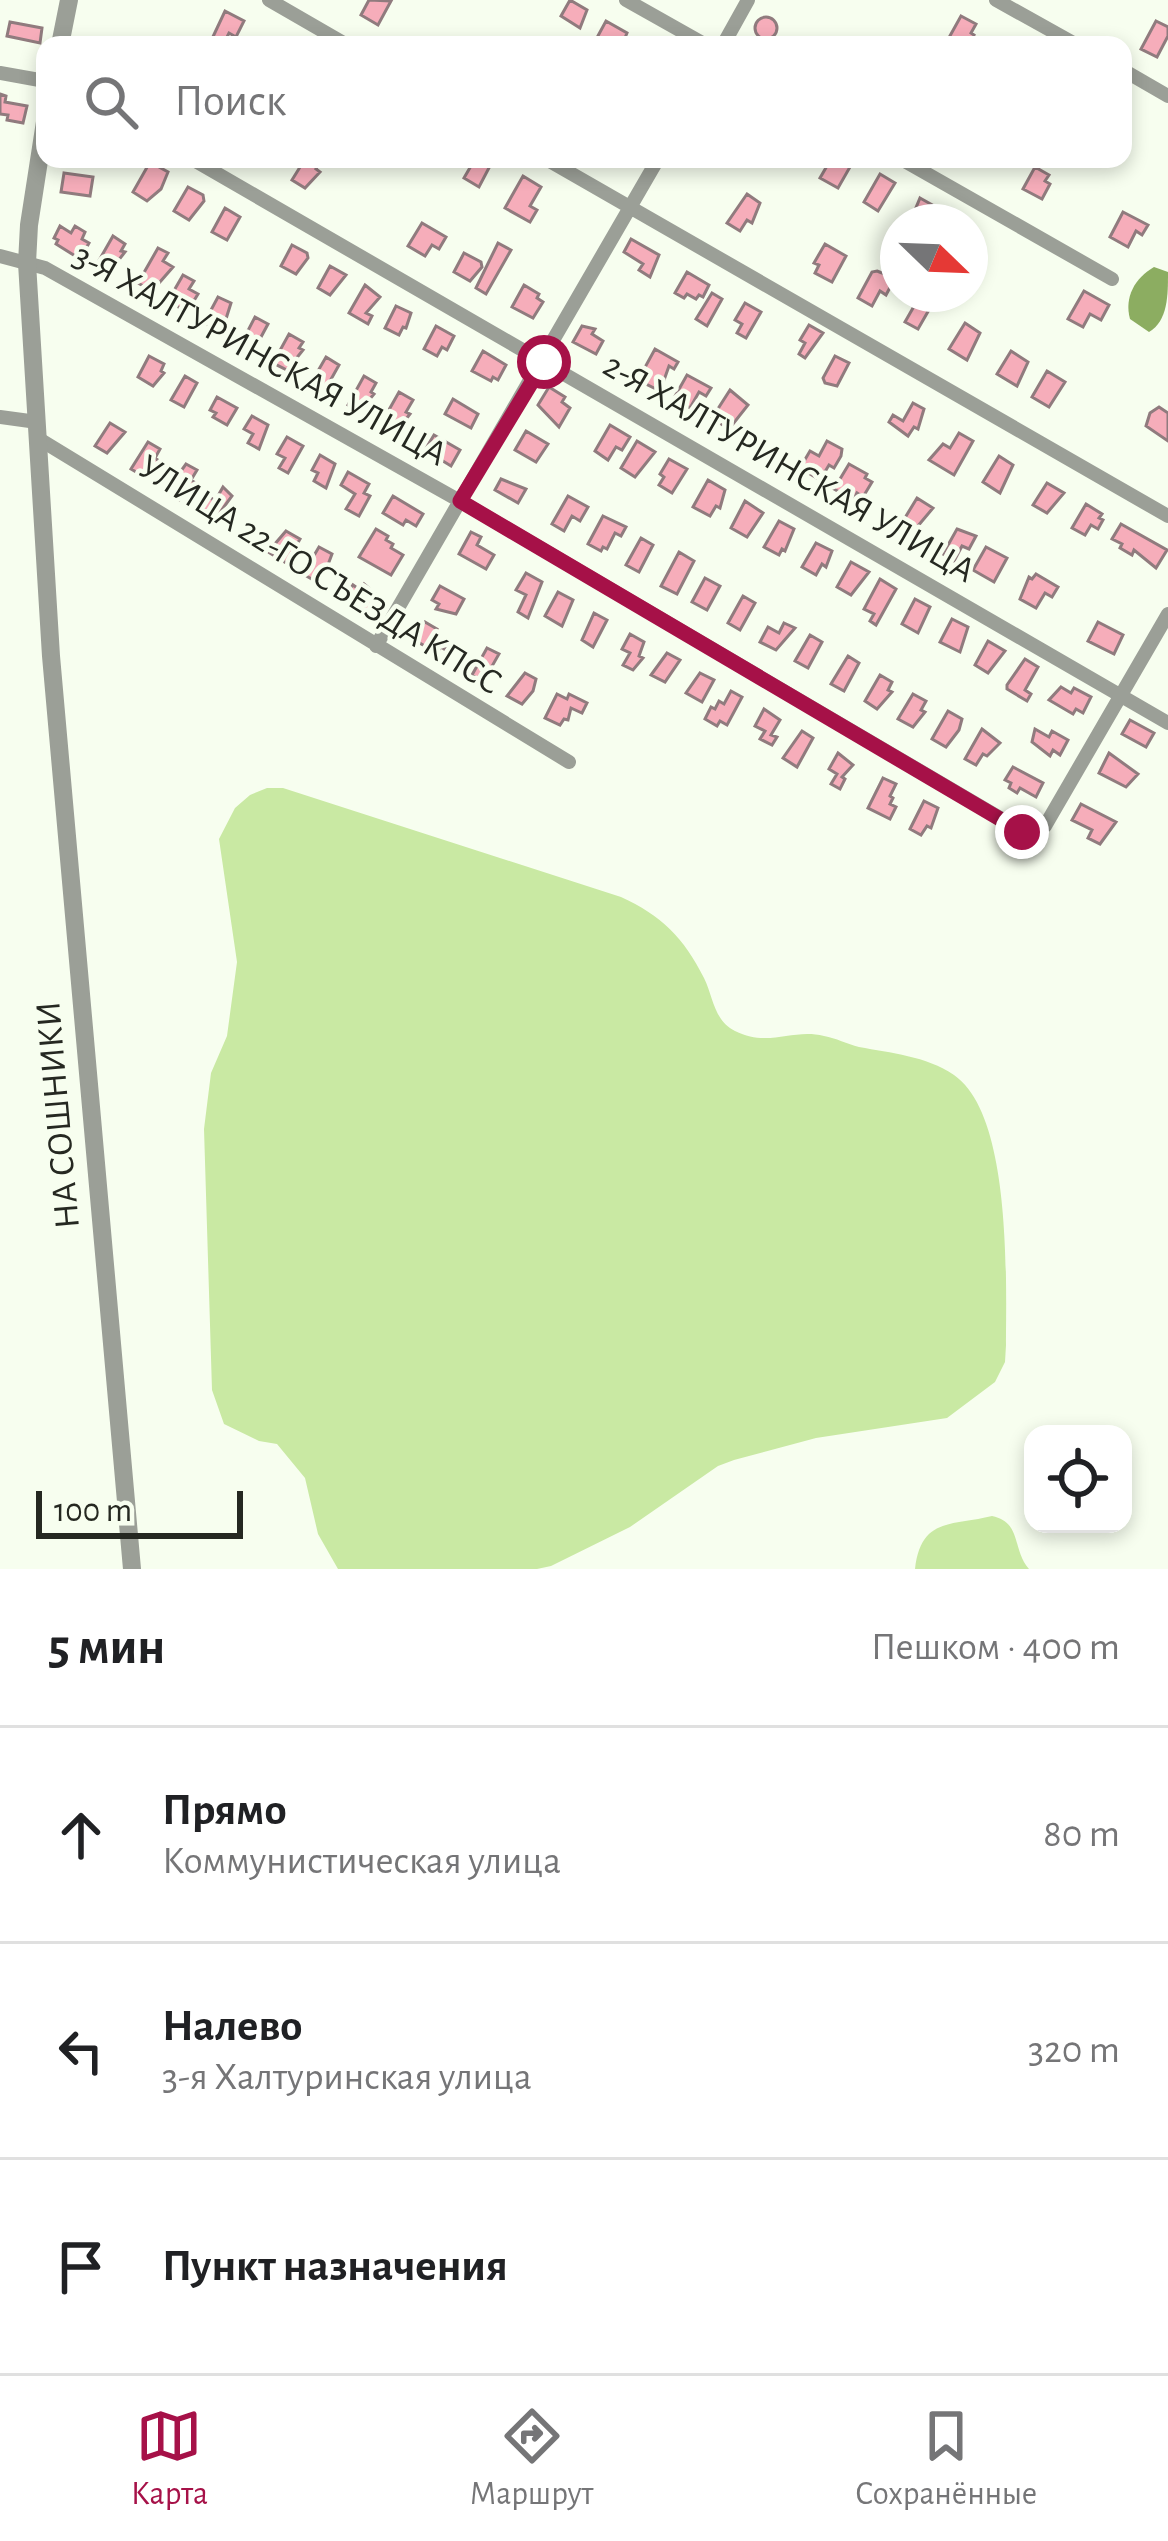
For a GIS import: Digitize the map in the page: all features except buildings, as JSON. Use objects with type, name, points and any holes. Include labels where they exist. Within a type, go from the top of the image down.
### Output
[{"type":"street","points":[[62,36],[69,0]]},
{"type":"street","points":[[269,0],[331,36]]},
{"type":"street","points":[[626,0],[690,36]]},
{"type":"street","points":[[729,36],[748,0]]},
{"type":"street","points":[[996,0],[1061,36]]},
{"type":"street","points":[[0,73],[36,79]]},
{"type":"street","points":[[1132,75],[1168,95]]},
{"type":"street","name":"НА СОШНИКИ","points":[[36,168],[27,263],[51,656],[132,1569]]},
{"type":"street","name":"2-Я ХАЛТУРИНСКАЯ УЛИЦА","points":[[208,168],[1168,723]]},
{"type":"street","points":[[562,168],[1168,517]]},
{"type":"street","points":[[376,646],[653,168]]},
{"type":"street","points":[[917,168],[1112,279]]},
{"type":"street","name":"3-Я ХАЛТУРИНСКАЯ УЛИЦА","points":[[0,256],[45,268],[460,501],[1022,832],[1034,834],[1045,826],[1123,697]]},
{"type":"street","name":"УЛИЦА 22-ГО СЪЕЗДА КПСС","points":[[0,417],[38,431],[568,762]]},
{"type":"street","points":[[1123,697],[1168,614]]},
{"type":"shaded area","points":[[1154,267],[1168,272],[1168,290],[1163,314],[1149,332],[1130,319],[1129,303],[1136,282]]},
{"type":"shaded area","points":[[267,788],[283,788],[635,904],[660,920],[688,951],[718,1015],[735,1031],[759,1038],[824,1036],[920,1059],[954,1075],[973,1095],[987,1125],[1002,1201],[1006,1345],[1005,1362],[995,1382],[947,1418],[816,1438],[718,1466],[630,1527],[551,1566],[338,1569],[318,1534],[305,1478],[277,1444],[224,1424],[212,1390],[204,1129],[211,1073],[227,1036],[237,962],[219,839],[235,808]]},
{"type":"shaded area","points":[[992,1516],[1008,1524],[1029,1569],[915,1569],[918,1552],[931,1532]]},
{"type":"route","points":[[544,362],[460,501],[1022,832]]}]
